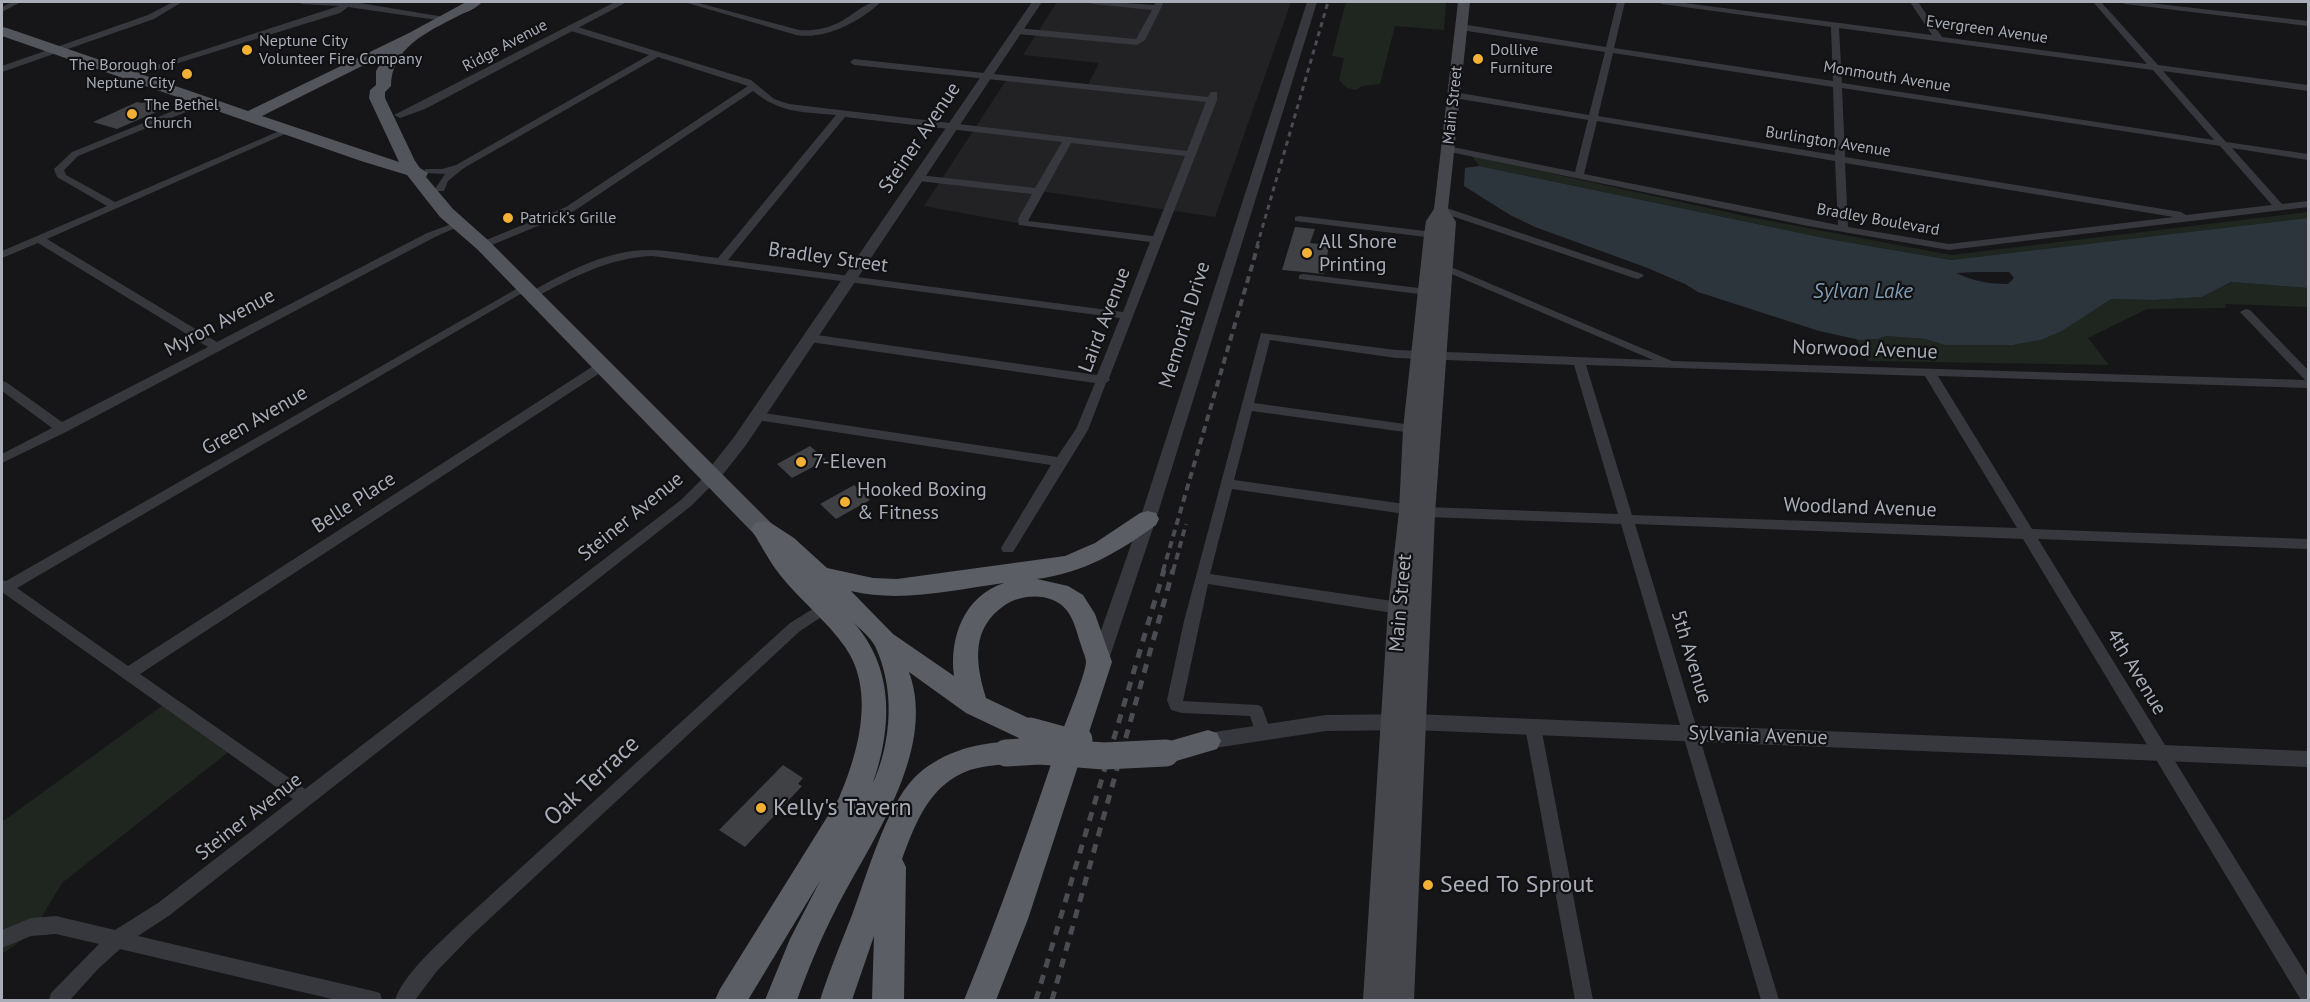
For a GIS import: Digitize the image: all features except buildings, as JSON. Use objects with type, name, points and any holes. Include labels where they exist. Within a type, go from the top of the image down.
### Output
[{"type":"highway","points":[[821,575],[873,588],[897,588],[1052,568],[1072,564],[1106,549],[1148,519]]},
{"type":"highway","points":[[763,529],[782,540],[821,575],[885,641],[975,705],[1030,731],[1063,740],[1134,742],[1167,747]]},
{"type":"highway","points":[[731,1000],[850,805],[870,753],[875,711],[869,670],[855,641],[788,568],[763,529]]},
{"type":"highway","points":[[975,705],[965,660],[969,631],[984,607],[1008,591],[1032,587],[1045,588],[1067,596],[1083,614],[1099,662],[1013,919],[980,1000]]},
{"type":"highway","points":[[781,1000],[824,901],[877,807],[896,759],[903,705],[901,686],[885,641]]},
{"type":"highway","points":[[836,1000],[906,811],[924,786],[954,765],[971,758],[1006,753],[1040,751],[1104,756],[1208,741]]},
{"type":"highway","points":[[888,1000],[891,852]]},
{"type":"highway","points":[[998,1000],[1013,919]]},
{"type":"main road","points":[[249,117],[475,2]]},
{"type":"main road","name":"Main Street","points":[[1376,1000],[1403,723],[1429,356],[1427,292],[1439,235],[1448,222],[1442,209],[1464,2]]},
{"type":"main road","points":[[2,31],[367,158],[411,169]]},
{"type":"main road","points":[[408,38],[384,66],[381,77],[383,86],[389,91],[429,171],[432,189],[457,225],[483,245],[763,529]]},
{"type":"main road","points":[[347,67],[384,66]]},
{"type":"main road","points":[[383,86],[378,90],[377,98],[411,169],[470,220],[483,245]]},
{"type":"main road","points":[[367,158],[432,189]]},
{"type":"main road","name":"Main Street","points":[[1400,1000],[1403,723],[1399,608],[1418,512],[1412,429],[1429,356],[1444,267],[1439,235]]},
{"type":"street","points":[[2,10],[17,2]]},
{"type":"street","points":[[2,69],[151,16],[178,2]]},
{"type":"street","points":[[302,2],[348,3],[444,19]]},
{"type":"street","name":"Ridge Avenue","points":[[400,115],[421,107],[622,2]]},
{"type":"street","points":[[688,2],[723,8],[799,33],[813,34],[838,28],[877,2]]},
{"type":"street","name":"Steiner Avenue","points":[[58,1000],[91,963],[117,939],[164,909],[306,799],[686,503],[711,478],[757,416],[1037,2]]},
{"type":"street","points":[[1017,31],[1137,42],[1141,40],[1158,4],[1093,2]]},
{"type":"street","name":"Memorial Drive","points":[[1099,662],[1148,519],[1312,2]]},
{"type":"street","points":[[1579,176],[1621,2]]},
{"type":"street","name":"Evergreen Avenue","points":[[1662,2],[2308,88]]},
{"type":"street","points":[[1753,2],[1759,14]]},
{"type":"street","points":[[1914,2],[1939,39]]},
{"type":"street","points":[[2097,2],[2280,208]]},
{"type":"street","points":[[2125,2],[2308,24]]},
{"type":"street","points":[[130,75],[327,14],[348,3]]},
{"type":"street","points":[[1835,25],[1843,229]]},
{"type":"street","name":"Monmouth Avenue","points":[[1461,27],[2308,157]]},
{"type":"street","points":[[571,28],[748,82],[778,104],[841,115],[1190,154]]},
{"type":"street","points":[[432,189],[461,166],[657,54]]},
{"type":"street","points":[[854,62],[987,76]]},
{"type":"street","name":"Laird Avenue","points":[[987,76],[1213,97],[1104,380],[1082,430],[1008,548]]},
{"type":"street","points":[[483,245],[570,209],[753,87]]},
{"type":"street","name":"Burlington Avenue","points":[[1454,95],[2198,218]]},
{"type":"street","points":[[115,206],[62,177],[59,169],[61,165],[75,154],[205,101]]},
{"type":"street","points":[[721,262],[841,115]]},
{"type":"street","points":[[2,255],[288,130]]},
{"type":"street","points":[[1068,140],[1023,219],[1023,223],[1157,240]]},
{"type":"street","name":"Bradley Boulevard","points":[[1448,149],[1843,229],[1949,247],[2308,204]]},
{"type":"street","points":[[429,171],[442,172],[461,166]]},
{"type":"street","points":[[919,178],[1040,192]]},
{"type":"street","points":[[1442,209],[1638,276]]},
{"type":"street","points":[[1299,219],[1439,235]]},
{"type":"street","name":"Myron Avenue","points":[[2,459],[413,245],[457,225]]},
{"type":"street","points":[[39,239],[217,347]]},
{"type":"street","name":"Bradley Street","points":[[528,291],[626,254],[652,253],[1128,316]]},
{"type":"street","points":[[1444,267],[1671,364]]},
{"type":"street","points":[[1303,277],[1427,292]]},
{"type":"street","name":"Green Avenue","points":[[4,587],[528,291]]},
{"type":"street","points":[[2246,312],[2308,377]]},
{"type":"street","name":"Norwood Avenue","points":[[1247,406],[1265,336],[1429,356],[2308,384]]},
{"type":"street","points":[[810,338],[1104,380]]},
{"type":"street","name":"5th Avenue","points":[[1579,361],[1770,1000]]},
{"type":"street","name":"Belle Place","points":[[128,674],[602,366]]},
{"type":"street","name":"4th Avenue","points":[[1929,372],[2308,994]]},
{"type":"street","points":[[2,385],[62,429]]},
{"type":"street","points":[[1263,732],[1256,712],[1252,710],[1177,705],[1175,700],[1181,667],[1247,406],[1412,429]]},
{"type":"street","points":[[757,416],[1060,462]]},
{"type":"street","name":"Woodland Avenue","points":[[1227,483],[1418,512],[2308,544]]},
{"type":"street","points":[[1203,578],[1399,608]]},
{"type":"street","points":[[4,587],[306,799]]},
{"type":"street","name":"Oak Terrace","points":[[404,1000],[429,965],[465,930],[795,627],[824,608]]},
{"type":"street","name":"Sylvania Avenue","points":[[1208,741],[1326,723],[1403,723],[2308,759]]},
{"type":"street","points":[[1533,727],[1584,1000]]},
{"type":"street","points":[[2,939],[31,927],[56,925],[373,1000]]},
{"type":"shaded area","points":[[1057,2],[1090,2],[1160,9],[1165,2],[1291,2],[1215,217],[1040,191],[1022,224],[924,206],[1007,79],[1087,87],[1099,63],[1023,55]]},
{"type":"shaded area","points":[[1346,2],[1446,2],[1444,30],[1395,26],[1380,84],[1362,86],[1356,90],[1347,88],[1339,80],[1344,58],[1332,56]]},
{"type":"shaded area","points":[[1472,156],[1749,217],[1951,255],[2308,212],[2308,218],[1951,260],[1829,239],[1479,166]]},
{"type":"shaded area","points":[[2231,282],[2308,288],[2308,307],[2225,304],[2226,308],[2147,309],[2088,338],[2109,365],[1869,361],[1856,339],[1874,340],[1886,336],[1926,339],[1944,345],[2013,345],[2041,340],[2062,331],[2111,299],[2153,300],[2202,297]]},
{"type":"shaded area","points":[[166,703],[231,750],[62,883],[32,933],[2,954],[2,822]]},
{"type":"water","name":"Sylvan Lake","points":[[1479,166],[1829,239],[1951,260],[2308,218],[2308,288],[2231,282],[2202,297],[2153,300],[2111,299],[2062,331],[2041,340],[2013,345],[1944,345],[1926,339],[1886,336],[1860,340],[1819,331],[1698,292],[1645,267],[1535,227],[1510,215],[1464,186],[1465,168]],"holes":[[[2009,272],[2014,278],[2008,284],[1981,282],[1956,273]]]},
{"type":"railway","points":[[1257,246],[1328,2]]},
{"type":"railway","points":[[1163,571],[1258,245]]},
{"type":"railway","points":[[1173,571],[1186,524]]},
{"type":"railway","points":[[1036,1000],[1164,570]]},
{"type":"railway","points":[[1052,1000],[1173,570]]},
{"type":"place","name":"Neptune City Volunteer Fire Company","points":[[247,50]]},
{"type":"place","name":"Dollive Furniture","points":[[1478,59]]},
{"type":"place","name":"The Borough of Neptune City","points":[[187,74]]},
{"type":"place","name":"The Bethel Church","points":[[132,114]]},
{"type":"place","name":"Patrick’s Grille","points":[[508,218]]},
{"type":"place","name":"All Shore Printing","points":[[1307,253]]},
{"type":"place","name":"7-Eleven","points":[[801,462]]},
{"type":"place","name":"Hooked Boxing & Fitness","points":[[845,502]]},
{"type":"place","name":"Kelly's Tavern","points":[[761,808]]},
{"type":"place","name":"Seed To Sprout","points":[[1428,885]]}]
